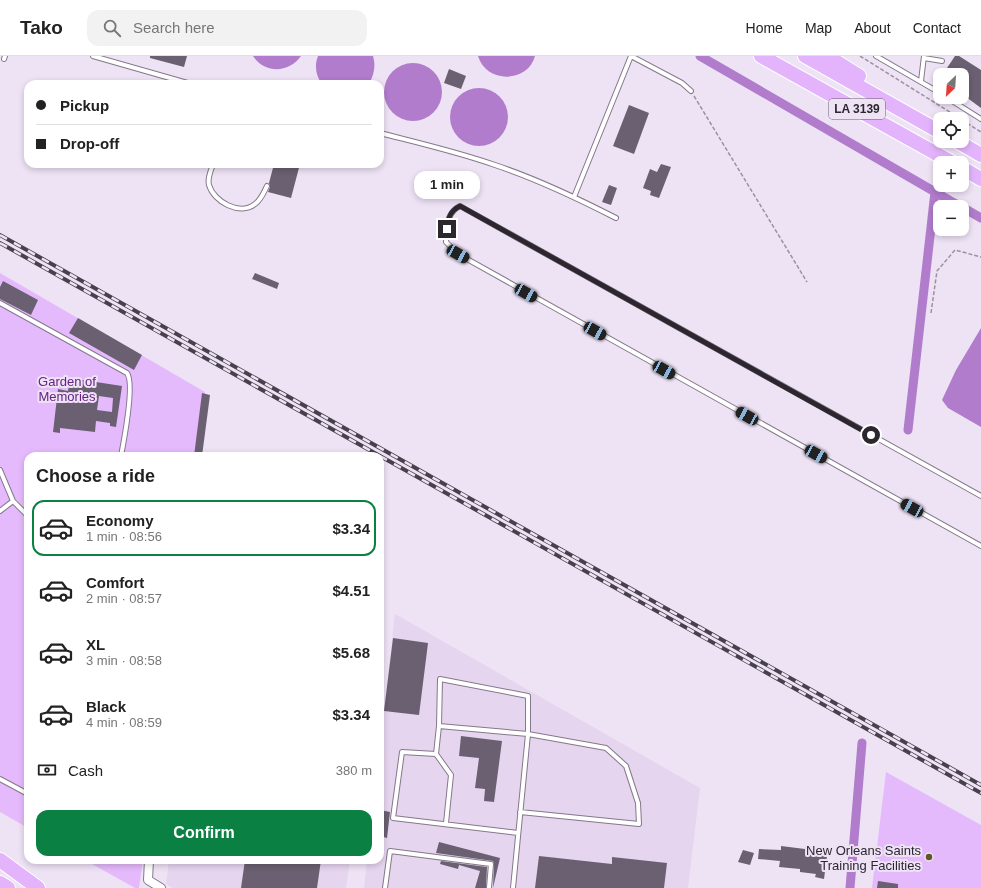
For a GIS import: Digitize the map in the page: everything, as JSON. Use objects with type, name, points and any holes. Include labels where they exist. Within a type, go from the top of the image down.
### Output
[{"type":"highway","name":"LA 3139","points":[[761,56],[940,156]]},
{"type":"highway","name":"LA 3139","points":[[805,56],[933,128]]},
{"type":"highway","points":[[827,56],[933,124]]},
{"type":"highway","points":[[969,146],[981,154]]},
{"type":"highway","points":[[969,148],[981,154]]},
{"type":"highway","points":[[969,172],[981,179]]},
{"type":"highway","points":[[0,860],[38,888]]},
{"type":"highway","points":[[0,883],[8,888]]},
{"type":"street","points":[[149,864],[148,880],[160,888]]},
{"type":"lane","points":[[93,56],[177,80]]},
{"type":"lane","points":[[574,197],[631,56],[682,83],[691,91]]},
{"type":"lane","points":[[876,56],[933,89]]},
{"type":"lane","points":[[920,81],[924,57],[942,61]]},
{"type":"lane","points":[[957,104],[981,119]]},
{"type":"lane","points":[[384,134],[458,153],[496,165],[574,197],[616,218]]},
{"type":"lane","points":[[211,168],[208,184],[211,192],[224,204],[233,208],[254,206],[267,186]]},
{"type":"lane","points":[[981,496],[460,206],[453,210],[448,219],[446,242],[458,254],[981,546]]},
{"type":"lane","points":[[0,303],[127,373],[129,376],[130,393],[122,452]]},
{"type":"lane","points":[[0,470],[13,501],[24,512]]},
{"type":"lane","points":[[0,510],[13,501]]},
{"type":"lane","points":[[446,823],[451,775],[436,754],[439,726],[440,679],[528,696],[528,734],[512,888]]},
{"type":"lane","points":[[439,726],[528,734],[606,748],[626,766],[638,803],[639,824],[520,812]]},
{"type":"lane","points":[[436,754],[402,752],[393,818],[446,823],[518,833]]},
{"type":"lane","points":[[0,779],[24,792]]},
{"type":"lane","points":[[385,888],[390,851],[492,864],[489,888]]},
{"type":"path","points":[[860,56],[951,112]]},
{"type":"path","points":[[691,91],[807,282]]},
{"type":"path","points":[[969,124],[981,132]]},
{"type":"path","points":[[931,313],[937,271],[955,250],[981,258]]},
{"type":"shaded area","points":[[253,56],[301,56],[290,66],[277,69],[264,66]]},
{"type":"shaded area","points":[[318,56],[373,56],[374,67],[371,80],[319,80],[316,71]]},
{"type":"shaded area","points":[[478,56],[535,56],[531,65],[524,71],[507,77],[489,72],[482,65]]},
{"type":"shaded area","points":[[413,63],[424,65],[437,76],[440,81],[442,92],[440,103],[429,116],[424,119],[413,121],[402,119],[389,108],[386,103],[384,92],[386,81],[397,68],[402,65]]},
{"type":"shaded area","points":[[473,88],[485,88],[500,96],[508,111],[508,123],[500,138],[485,146],[473,146],[458,138],[450,123],[450,111],[458,96]]},
{"type":"shaded area","points":[[981,328],[981,427],[948,408],[942,400],[956,370]]},
{"type":"shaded area","points":[[395,614],[700,788],[688,888],[364,888],[367,864],[384,864],[384,712]]},
{"type":"shaded area","points":[[168,864],[349,864],[346,888],[173,888],[166,884]]},
{"type":"green space","name":"Garden of Memories","points":[[0,273],[205,392],[198,452],[24,452],[24,826],[0,812]]},
{"type":"green space","name":"New Orleans Saints Training Facilities","points":[[886,772],[981,825],[981,888],[872,888]]},
{"type":"green space","points":[[92,864],[142,864],[139,888],[135,888]]},
{"type":"building","points":[[150,56],[187,56],[184,67],[150,58]]},
{"type":"building","points":[[955,56],[959,56],[981,70],[981,108],[969,99],[969,68],[947,68]]},
{"type":"building","points":[[449,69],[466,76],[461,89],[444,83]]},
{"type":"building","points":[[629,105],[649,113],[634,154],[613,146]]},
{"type":"building","points":[[661,164],[671,167],[659,198],[650,195],[651,191],[643,188],[650,169],[657,172]]},
{"type":"building","points":[[273,168],[299,168],[291,198],[268,192],[270,187],[269,183]]},
{"type":"building","points":[[609,185],[617,188],[611,205],[602,202]]},
{"type":"building","points":[[255,273],[279,283],[277,289],[252,279]]},
{"type":"building","points":[[3,281],[38,300],[31,315],[0,299],[0,287]]},
{"type":"building","points":[[78,318],[142,355],[134,370],[69,333]]},
{"type":"building","points":[[70,378],[122,386],[116,427],[110,426],[110,423],[96,421],[95,432],[60,428],[60,433],[53,432],[58,389],[68,391]],"holes":[[[99,396],[113,398],[112,412],[97,410]]]},
{"type":"building","points":[[202,393],[210,395],[203,452],[195,452]]},
{"type":"building","points":[[393,638],[428,643],[419,715],[384,711]]},
{"type":"building","points":[[461,736],[502,741],[494,802],[484,801],[485,789],[475,788],[479,758],[459,756]]},
{"type":"building","points":[[384,811],[390,812],[387,838],[384,837]]},
{"type":"building","points":[[439,842],[500,858],[493,888],[493,861],[436,853]]},
{"type":"building","points":[[781,846],[805,849],[805,846],[812,847],[811,854],[827,856],[824,879],[815,877],[816,874],[800,872],[800,869],[779,867],[780,861],[758,859],[759,849],[781,850]]},
{"type":"building","points":[[743,850],[754,853],[750,865],[738,862]]},
{"type":"building","points":[[539,856],[612,864],[612,857],[667,863],[664,888],[535,888]]},
{"type":"building","points":[[441,861],[487,867],[486,888],[475,888],[480,871],[459,865],[458,869],[440,864]]},
{"type":"building","points":[[244,864],[320,864],[317,888],[241,888]]},
{"type":"building","points":[[878,881],[898,884],[898,888],[877,888]]},
{"type":"waterway","points":[[700,56],[949,200]]},
{"type":"waterway","points":[[908,430],[935,192]]},
{"type":"waterway","points":[[969,211],[981,218]]},
{"type":"waterway","points":[[850,888],[862,743]]},
{"type":"railway","points":[[0,235],[981,785]]},
{"type":"railway","points":[[0,243],[373,452]]},
{"type":"railway","points":[[384,458],[981,793]]},
{"type":"place","name":"New Orleans Saints Training Facilities","points":[[929,857]]},
{"type":"route","points":[[447,229],[448,219],[453,210],[460,206],[871,435]]}]
